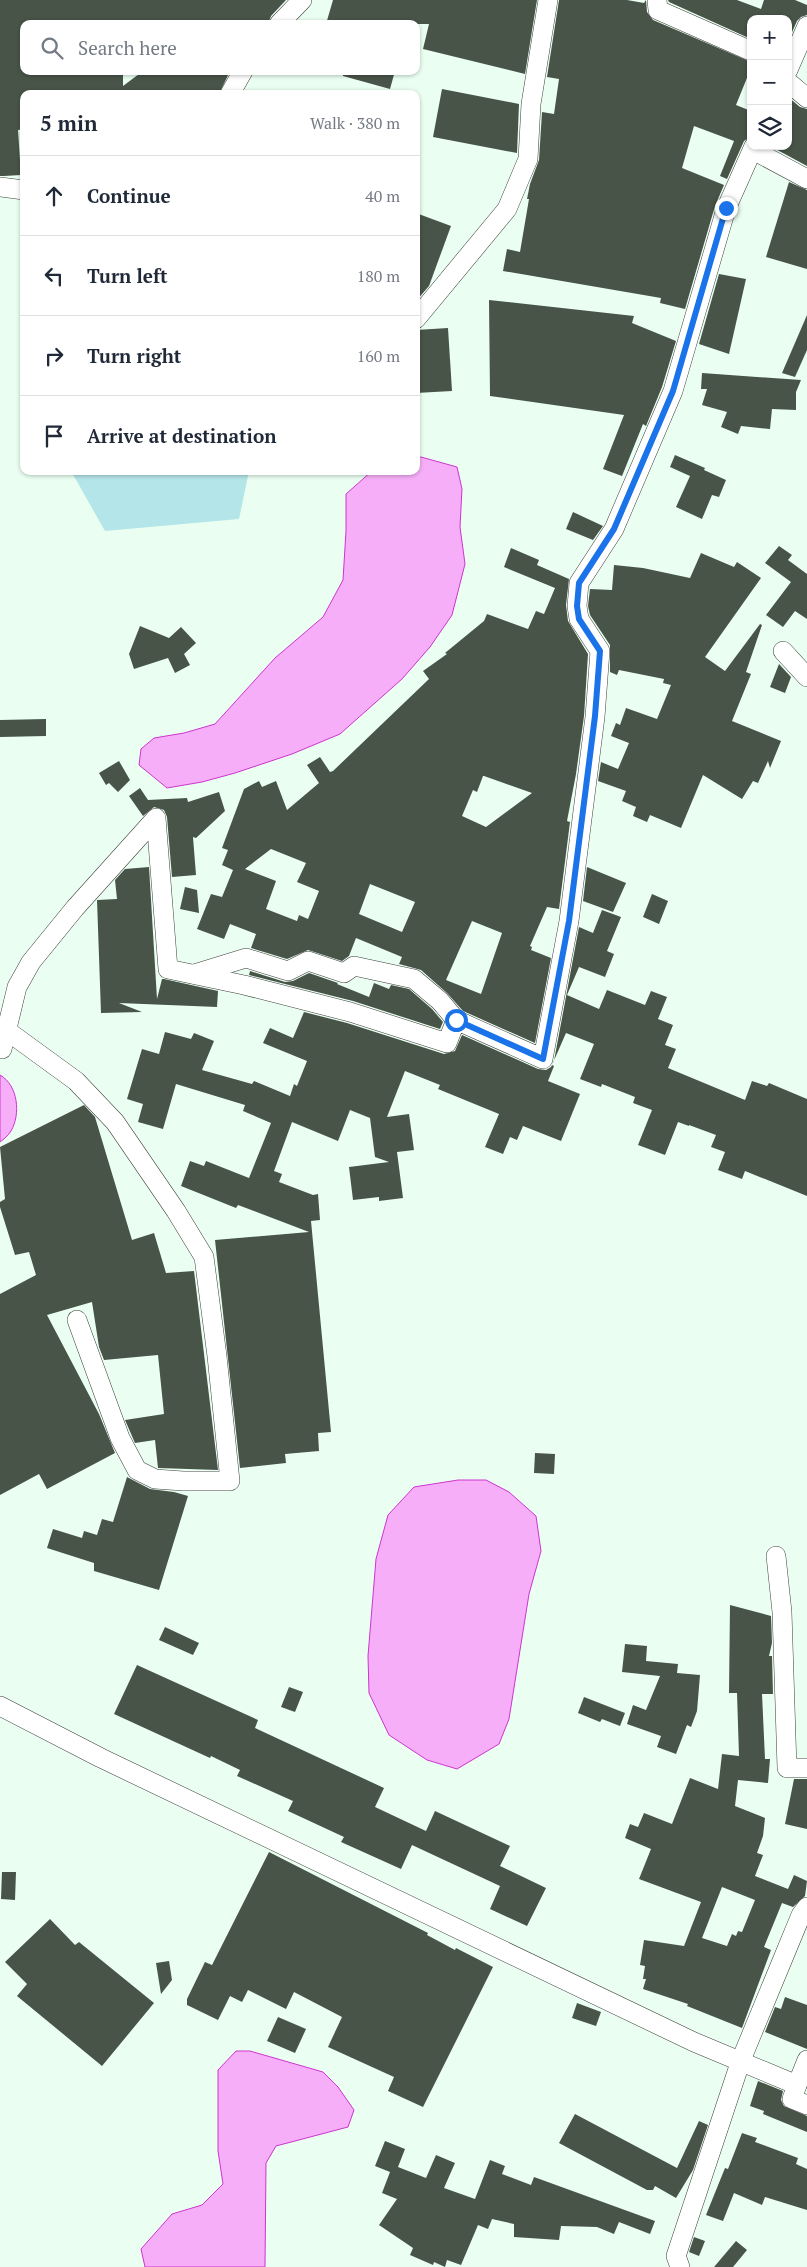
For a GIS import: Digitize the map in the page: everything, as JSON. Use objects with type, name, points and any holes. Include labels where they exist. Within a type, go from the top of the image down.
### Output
[{"type":"street","points":[[283,20],[302,0]]},
{"type":"street","points":[[420,314],[507,210],[525,168],[528,159],[532,104],[548,0]]},
{"type":"street","points":[[657,0],[658,10],[747,49]]},
{"type":"street","points":[[792,62],[805,38]]},
{"type":"street","points":[[232,90],[241,75]]},
{"type":"street","points":[[792,85],[807,98]]},
{"type":"street","points":[[193,975],[246,958],[288,971],[308,961],[344,973],[354,966],[414,979],[440,1001],[456,1020],[543,1059],[569,921],[595,716],[600,651],[579,619],[577,591],[579,583],[614,529],[673,391],[726,208],[752,150]]},
{"type":"street","points":[[756,150],[807,179]]},
{"type":"street","points":[[0,187],[20,190]]},
{"type":"street","points":[[783,651],[807,677]]},
{"type":"street","points":[[0,1048],[2,1049],[18,987],[31,962],[75,908],[156,818],[168,969],[350,1012],[447,1043],[456,1020]]},
{"type":"street","points":[[6,1030],[76,1081],[115,1122],[176,1211],[204,1257],[230,1481],[155,1479],[137,1470],[120,1438],[77,1320]]},
{"type":"street","points":[[776,1556],[782,1612],[786,1768],[807,1768]]},
{"type":"street","points":[[0,1706],[110,1762],[667,2029],[797,2085]]},
{"type":"street","points":[[680,2267],[676,2256],[741,2060],[801,1915],[807,1907]]},
{"type":"street","points":[[807,2060],[792,2099],[807,2105]]},
{"type":"shaded area","points":[[420,457],[457,467],[462,489],[460,527],[465,564],[452,615],[430,647],[402,679],[340,734],[292,754],[235,773],[202,782],[167,788],[139,765],[141,749],[154,738],[184,733],[215,724],[275,658],[323,617],[343,580],[346,494],[367,475],[420,475]]},
{"type":"shaded area","points":[[73,475],[248,475],[239,519],[105,531]]},
{"type":"shaded area","points":[[0,1075],[11,1086],[17,1108],[11,1131],[0,1142]]},
{"type":"shaded area","points":[[458,1480],[486,1480],[509,1492],[536,1516],[541,1551],[529,1594],[509,1719],[499,1744],[457,1769],[427,1760],[389,1735],[369,1693],[368,1656],[376,1559],[388,1515],[414,1487]]},
{"type":"shaded area","points":[[236,2051],[250,2051],[323,2072],[338,2087],[354,2110],[348,2127],[276,2146],[266,2163],[265,2267],[145,2267],[141,2249],[172,2214],[202,2205],[223,2184],[218,2151],[218,2070]]},
{"type":"building","points":[[0,0],[286,0],[270,20],[20,20],[20,75],[123,75],[123,86],[138,75],[228,75],[221,90],[20,90],[20,130],[18,130],[20,175],[0,176]]},
{"type":"building","points":[[333,0],[537,0],[525,74],[423,49],[429,24],[420,24],[420,20],[327,20]]},
{"type":"building","points":[[559,0],[627,0],[644,3],[646,0],[647,12],[653,20],[747,60],[747,78],[736,105],[747,109],[747,139],[744,141],[727,179],[720,176],[734,141],[694,126],[682,168],[724,185],[715,206],[685,309],[660,303],[661,298],[503,271],[507,249],[520,252],[530,184],[539,160],[542,112],[554,114],[559,79],[547,77]]},
{"type":"building","points":[[668,0],[737,0],[761,9],[764,0],[795,0],[807,5],[807,15],[797,21],[792,32],[792,15],[747,15],[747,37]]},
{"type":"building","points":[[343,75],[394,75],[390,89]]},
{"type":"building","points":[[442,89],[519,104],[517,153],[433,137]]},
{"type":"building","points":[[792,100],[800,107],[807,109],[807,166],[777,150],[792,150]]},
{"type":"building","points":[[789,182],[807,190],[807,269],[766,257]]},
{"type":"building","points":[[420,214],[451,226],[429,286],[420,296]]},
{"type":"building","points":[[719,274],[746,279],[729,354],[699,344]]},
{"type":"building","points":[[489,300],[634,316],[632,323],[676,341],[662,387],[646,426],[643,424],[622,476],[603,469],[624,415],[490,396]]},
{"type":"building","points":[[807,315],[807,350],[795,377],[782,373]]},
{"type":"building","points":[[448,328],[452,391],[420,393],[420,330]]},
{"type":"building","points":[[702,373],[801,380],[796,392],[796,410],[772,409],[770,429],[741,426],[738,434],[721,427],[727,412],[702,405],[707,389],[701,389]]},
{"type":"building","points":[[675,455],[705,468],[704,470],[726,480],[719,497],[712,495],[702,519],[676,507],[690,476],[670,467]]},
{"type":"building","points":[[573,512],[603,526],[593,540],[566,529]]},
{"type":"building","points":[[779,546],[792,555],[788,560],[807,574],[807,619],[795,611],[783,627],[766,615],[791,582],[765,563]]},
{"type":"building","points":[[511,548],[539,560],[537,565],[569,579],[566,605],[568,621],[588,654],[584,716],[567,821],[570,822],[559,909],[547,907],[530,946],[532,947],[531,950],[551,958],[535,1043],[463,1011],[447,993],[421,970],[399,964],[402,957],[356,938],[349,956],[342,961],[308,950],[287,959],[251,948],[256,934],[230,924],[224,939],[197,929],[211,894],[222,897],[233,870],[222,865],[228,850],[222,848],[244,789],[259,781],[262,787],[276,781],[287,810],[319,783],[307,765],[320,757],[330,772],[333,771],[429,679],[423,671],[447,654],[445,653],[484,621],[487,614],[528,629],[536,611],[544,614],[555,588],[504,567]],"holes":[[[484,776],[532,793],[486,827],[462,816],[473,790],[477,792]],[[271,849],[306,863],[297,882],[319,891],[308,919],[299,915],[297,921],[266,909],[276,881],[245,869]],[[370,884],[415,902],[402,932],[359,914]],[[472,921],[502,933],[481,994],[446,980]]]},
{"type":"building","points":[[701,553],[734,567],[737,562],[761,578],[705,657],[725,671],[760,624],[762,625],[746,672],[751,674],[732,721],[781,741],[770,768],[768,761],[758,783],[753,781],[742,799],[703,775],[681,828],[650,815],[647,822],[633,816],[636,807],[622,801],[626,791],[598,781],[601,762],[618,769],[629,743],[611,736],[616,723],[620,725],[626,708],[657,719],[671,685],[663,683],[664,679],[619,670],[617,675],[610,672],[610,645],[590,615],[588,606],[590,589],[612,590],[614,565],[643,568],[690,578]]},
{"type":"building","points":[[140,626],[169,638],[181,627],[196,643],[184,654],[190,665],[175,673],[168,658],[134,669],[129,654]]},
{"type":"building","points":[[779,664],[791,677],[785,693],[770,687]]},
{"type":"building","points":[[46,719],[46,736],[0,737],[0,720]]},
{"type":"building","points":[[119,761],[130,780],[118,792],[109,783],[106,785],[99,773]]},
{"type":"building","points":[[140,788],[148,800],[187,798],[188,802],[219,792],[225,811],[196,838],[193,837],[196,875],[172,877],[167,817],[164,810],[154,807],[143,816],[129,796]]},
{"type":"building","points":[[149,867],[157,999],[162,979],[164,979],[218,991],[217,1007],[119,1003],[142,1012],[101,1013],[97,900],[117,899],[115,880],[125,869]]},
{"type":"building","points":[[587,867],[626,883],[613,912],[583,901]]},
{"type":"building","points":[[185,887],[197,890],[199,913],[180,909]]},
{"type":"building","points":[[652,894],[668,901],[659,924],[643,917]]},
{"type":"building","points":[[602,910],[621,917],[607,951],[614,954],[605,977],[579,967],[567,995],[599,1009],[607,990],[645,1005],[651,991],[667,997],[658,1019],[673,1025],[665,1045],[676,1049],[668,1068],[745,1100],[752,1081],[767,1086],[769,1083],[807,1099],[807,1196],[745,1171],[742,1179],[718,1170],[725,1152],[711,1147],[716,1135],[689,1125],[678,1122],[665,1155],[638,1145],[652,1110],[633,1103],[635,1097],[602,1084],[601,1087],[580,1079],[594,1044],[566,1033],[554,1060],[579,927],[593,933]]},
{"type":"building","points":[[250,971],[285,982],[293,981],[309,973],[369,997],[374,983],[389,989],[391,985],[409,989],[432,1009],[443,1022],[440,1029],[353,1001],[249,975]]},
{"type":"building","points":[[304,1012],[347,1023],[444,1054],[455,1051],[462,1035],[538,1069],[546,1070],[552,1065],[554,1066],[548,1081],[580,1094],[561,1141],[523,1126],[517,1140],[510,1137],[503,1154],[485,1147],[499,1114],[438,1089],[440,1085],[405,1071],[387,1117],[409,1114],[414,1150],[397,1152],[403,1198],[379,1201],[379,1197],[353,1200],[349,1167],[389,1162],[375,1157],[370,1118],[350,1110],[338,1141],[292,1122],[274,1171],[282,1174],[279,1182],[313,1195],[318,1194],[320,1220],[311,1221],[331,1432],[318,1433],[319,1451],[285,1454],[286,1463],[240,1468],[215,1240],[309,1232],[238,1205],[236,1208],[181,1186],[190,1161],[204,1166],[206,1161],[249,1178],[271,1123],[243,1111],[245,1105],[176,1084],[163,1129],[138,1122],[143,1104],[127,1099],[142,1049],[159,1054],[165,1032],[191,1039],[194,1033],[214,1041],[202,1070],[252,1084],[254,1081],[290,1096],[294,1084],[297,1086],[307,1061],[263,1043],[270,1028],[293,1038]]},
{"type":"building","points":[[84,1105],[95,1117],[132,1240],[154,1233],[166,1273],[194,1271],[218,1470],[158,1468],[155,1440],[135,1443],[125,1420],[164,1414],[158,1355],[104,1360],[99,1347],[92,1302],[47,1315],[99,1414],[115,1453],[47,1489],[39,1474],[0,1495],[0,1294],[36,1275],[29,1252],[15,1255],[0,1207],[0,1202],[5,1199],[0,1147]]},
{"type":"building","points":[[535,1453],[555,1454],[554,1474],[534,1473]]},
{"type":"building","points":[[127,1477],[150,1489],[188,1496],[159,1590],[94,1571],[94,1563],[47,1548],[53,1529],[82,1538],[84,1531],[97,1535],[102,1519],[113,1522]]},
{"type":"building","points":[[730,1605],[771,1616],[772,1643],[769,1656],[772,1656],[773,1694],[762,1694],[765,1759],[770,1759],[768,1783],[738,1780],[735,1806],[765,1818],[763,1836],[757,1853],[763,1855],[755,1876],[788,1889],[794,1875],[807,1881],[805,1896],[793,1907],[782,1903],[764,1947],[771,1950],[742,2028],[687,2006],[688,2004],[643,1989],[646,1979],[643,1979],[645,1966],[640,1965],[644,1940],[684,1946],[701,1902],[639,1879],[651,1849],[625,1838],[630,1824],[638,1827],[644,1813],[672,1824],[690,1778],[718,1789],[722,1754],[739,1756],[737,1693],[729,1693]],"holes":[[[722,1887],[755,1900],[742,1932],[738,1931],[736,1936],[732,1934],[727,1946],[702,1938]]]},
{"type":"building","points":[[165,1627],[199,1643],[193,1655],[159,1640]]},
{"type":"building","points":[[625,1644],[647,1646],[646,1661],[678,1664],[677,1673],[700,1675],[697,1711],[691,1727],[687,1725],[676,1754],[657,1747],[661,1736],[627,1724],[633,1705],[646,1710],[660,1676],[622,1672]]},
{"type":"building","points":[[137,1665],[258,1720],[255,1728],[384,1788],[375,1807],[426,1831],[435,1811],[510,1846],[500,1866],[546,1888],[527,1926],[490,1909],[500,1886],[412,1845],[401,1869],[341,1842],[344,1837],[288,1811],[293,1801],[237,1776],[240,1770],[114,1714]]},
{"type":"building","points":[[289,1687],[303,1692],[295,1712],[281,1707]]},
{"type":"building","points":[[584,1697],[625,1713],[620,1726],[602,1719],[600,1722],[578,1713]]},
{"type":"building","points":[[794,1779],[807,1779],[807,1829],[785,1824]]},
{"type":"building","points":[[269,1852],[428,1933],[427,1935],[455,1950],[456,1948],[493,1967],[423,2107],[388,2091],[394,2077],[328,2047],[342,2017],[294,1992],[286,2009],[248,1990],[242,2002],[230,1996],[218,2020],[187,2005],[187,1999],[205,1962],[212,1965]]},
{"type":"building","points":[[2,1872],[16,1872],[15,1900],[1,1899]]},
{"type":"building","points":[[50,1919],[75,1945],[79,1942],[154,2003],[102,2066],[17,1996],[27,1984],[5,1962]]},
{"type":"building","points":[[169,1961],[172,1980],[161,1994],[156,1963]]},
{"type":"building","points":[[785,1997],[807,2005],[807,2049],[765,2032],[775,2007],[781,2009]]},
{"type":"building","points":[[577,2003],[601,2012],[596,2026],[572,2018]]},
{"type":"building","points":[[278,2017],[306,2029],[295,2053],[267,2041]]},
{"type":"building","points":[[758,2081],[783,2091],[781,2100],[784,2106],[807,2116],[807,2132],[763,2114],[764,2111],[750,2106]]},
{"type":"building","points":[[575,2114],[677,2168],[699,2121],[708,2125],[693,2170],[676,2198],[655,2186],[653,2190],[647,2190],[559,2143]]},
{"type":"building","points":[[742,2133],[757,2138],[755,2142],[798,2158],[796,2164],[807,2169],[807,2210],[765,2197],[762,2205],[734,2193],[723,2221],[706,2215],[725,2168],[728,2169]]},
{"type":"building","points":[[385,2141],[405,2149],[398,2167],[426,2178],[436,2155],[455,2163],[444,2188],[475,2199],[490,2160],[505,2166],[502,2174],[531,2185],[534,2177],[655,2221],[650,2234],[619,2222],[614,2234],[597,2227],[561,2226],[559,2240],[514,2237],[514,2224],[492,2219],[488,2229],[478,2225],[461,2265],[447,2260],[445,2267],[434,2262],[433,2265],[410,2255],[413,2248],[379,2225],[397,2199],[382,2193],[390,2172],[375,2166]]},
{"type":"building","points":[[694,2237],[705,2241],[699,2256],[689,2252]]},
{"type":"building","points":[[736,2241],[747,2250],[733,2267],[714,2267]]},
{"type":"route","points":[[456,1020],[543,1059],[569,921],[595,716],[600,651],[579,619],[577,591],[579,583],[614,529],[673,391],[726,208]]}]
